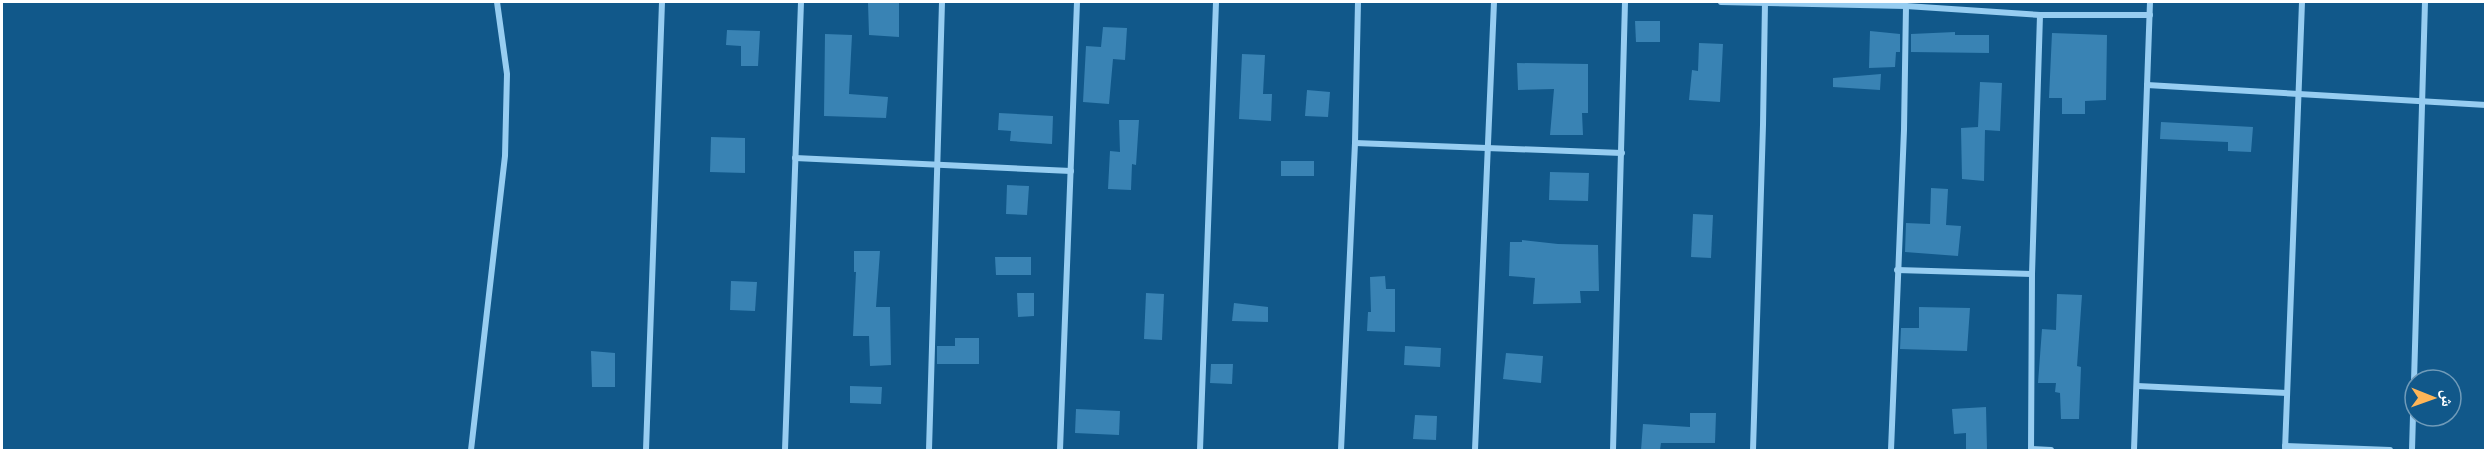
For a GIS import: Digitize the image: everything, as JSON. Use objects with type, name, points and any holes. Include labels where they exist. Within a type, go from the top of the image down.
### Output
[{"type":"street","points":[[471,450],[505,156],[507,74],[497,2]]},
{"type":"street","points":[[646,450],[662,2]]},
{"type":"street","points":[[784,450],[801,2]]},
{"type":"street","points":[[929,450],[942,2]]},
{"type":"street","points":[[1060,450],[1077,2]]},
{"type":"street","points":[[1200,450],[1216,2]]},
{"type":"street","points":[[1341,450],[1355,143],[1358,2]]},
{"type":"street","points":[[1475,450],[1494,2]]},
{"type":"street","points":[[1613,450],[1625,2]]},
{"type":"street","points":[[1720,2],[1906,6],[2040,15],[2150,15]]},
{"type":"street","points":[[1753,450],[1765,2]]},
{"type":"street","points":[[2134,450],[2150,2]]},
{"type":"street","points":[[2302,2],[2285,448],[2390,450]]},
{"type":"street","points":[[2412,450],[2426,2]]},
{"type":"street","points":[[1891,450],[1904,130],[1906,6]]},
{"type":"street","points":[[2040,15],[2032,274],[2031,450],[2051,450]]},
{"type":"street","points":[[2147,85],[2300,92],[2486,105]]},
{"type":"street","points":[[1355,143],[1622,153]]},
{"type":"street","points":[[795,158],[1071,171]]},
{"type":"street","points":[[1897,270],[2032,274]]},
{"type":"street","points":[[2137,386],[2287,393]]},
{"type":"building","points":[[868,2],[899,2],[899,37],[869,35]]},
{"type":"building","points":[[1635,21],[1660,21],[1660,42],[1636,42]]},
{"type":"building","points":[[1103,27],[1127,28],[1125,60],[1113,59],[1109,104],[1083,102],[1086,46],[1101,47]]},
{"type":"building","points":[[727,30],[760,31],[758,66],[741,66],[741,46],[726,45]]},
{"type":"building","points":[[1870,31],[1900,34],[1900,52],[1896,52],[1895,67],[1869,68]]},
{"type":"building","points":[[1955,32],[1955,35],[1989,35],[1989,53],[1911,52],[1911,34]]},
{"type":"building","points":[[2052,33],[2107,35],[2106,100],[2085,101],[2085,114],[2062,114],[2062,98],[2049,98]]},
{"type":"building","points":[[825,34],[852,35],[849,94],[888,97],[886,118],[824,116]]},
{"type":"building","points":[[1699,43],[1723,44],[1720,102],[1689,100],[1692,70],[1698,71]]},
{"type":"building","points":[[1242,54],[1265,55],[1263,94],[1272,94],[1271,121],[1239,119]]},
{"type":"building","points":[[1517,63],[1588,64],[1588,113],[1582,113],[1583,135],[1550,135],[1554,89],[1518,90]]},
{"type":"building","points":[[1881,74],[1880,90],[1833,87],[1833,78]]},
{"type":"building","points":[[1980,82],[2002,83],[2000,131],[1985,130],[1984,181],[1962,179],[1961,128],[1978,127]]},
{"type":"building","points":[[1307,90],[1330,92],[1328,117],[1305,116]]},
{"type":"building","points":[[999,113],[1053,116],[1052,144],[1010,141],[1011,131],[998,130]]},
{"type":"building","points":[[1119,120],[1139,120],[1136,165],[1132,164],[1131,190],[1108,189],[1110,151],[1120,152]]},
{"type":"building","points":[[2161,122],[2253,127],[2251,152],[2228,151],[2228,142],[2160,139]]},
{"type":"building","points":[[711,137],[745,138],[745,173],[710,172]]},
{"type":"building","points":[[1281,161],[1314,161],[1314,176],[1281,176]]},
{"type":"building","points":[[1550,172],[1589,173],[1588,201],[1549,200]]},
{"type":"building","points":[[1007,185],[1029,186],[1027,215],[1006,214]]},
{"type":"building","points":[[1931,188],[1948,189],[1946,225],[1961,226],[1958,256],[1905,252],[1906,223],[1930,224]]},
{"type":"building","points":[[1693,214],[1713,215],[1711,258],[1691,257]]},
{"type":"building","points":[[1522,240],[1598,245],[1599,291],[1580,291],[1581,303],[1533,304],[1535,278],[1509,276],[1510,242],[1522,242]]},
{"type":"building","points":[[854,251],[880,251],[876,307],[890,307],[891,365],[870,366],[869,336],[853,336],[856,272],[854,272]]},
{"type":"building","points":[[995,257],[1031,257],[1031,275],[996,275]]},
{"type":"building","points":[[1385,276],[1386,289],[1395,289],[1395,332],[1367,331],[1368,312],[1371,312],[1370,277]]},
{"type":"building","points":[[731,281],[757,282],[755,311],[730,310]]},
{"type":"building","points":[[1017,293],[1034,293],[1034,316],[1018,317]]},
{"type":"building","points":[[1146,293],[1164,294],[1162,340],[1144,339]]},
{"type":"building","points":[[2057,294],[2082,295],[2077,366],[2081,367],[2079,419],[2061,419],[2060,393],[2055,392],[2056,383],[2038,383],[2042,329],[2056,330]]},
{"type":"building","points":[[1234,303],[1268,307],[1268,322],[1232,321]]},
{"type":"building","points":[[1919,307],[1970,308],[1967,351],[1900,349],[1901,328],[1919,328]]},
{"type":"building","points":[[955,338],[979,338],[979,364],[937,364],[937,346],[955,346]]},
{"type":"building","points":[[1405,346],[1441,348],[1440,367],[1404,365]]},
{"type":"building","points":[[591,351],[615,353],[615,387],[592,387]]},
{"type":"building","points":[[1506,353],[1543,356],[1541,383],[1503,379]]},
{"type":"building","points":[[1211,364],[1233,364],[1232,384],[1210,383]]},
{"type":"building","points":[[850,386],[882,387],[881,404],[850,403]]},
{"type":"building","points":[[1986,407],[1987,450],[1966,450],[1966,433],[1954,434],[1952,409]]},
{"type":"building","points":[[1076,409],[1120,411],[1119,435],[1075,433]]},
{"type":"building","points":[[1690,413],[1716,413],[1715,443],[1661,443],[1660,450],[1641,450],[1643,424],[1690,427]]},
{"type":"building","points":[[1415,415],[1437,416],[1436,440],[1413,439]]}]
